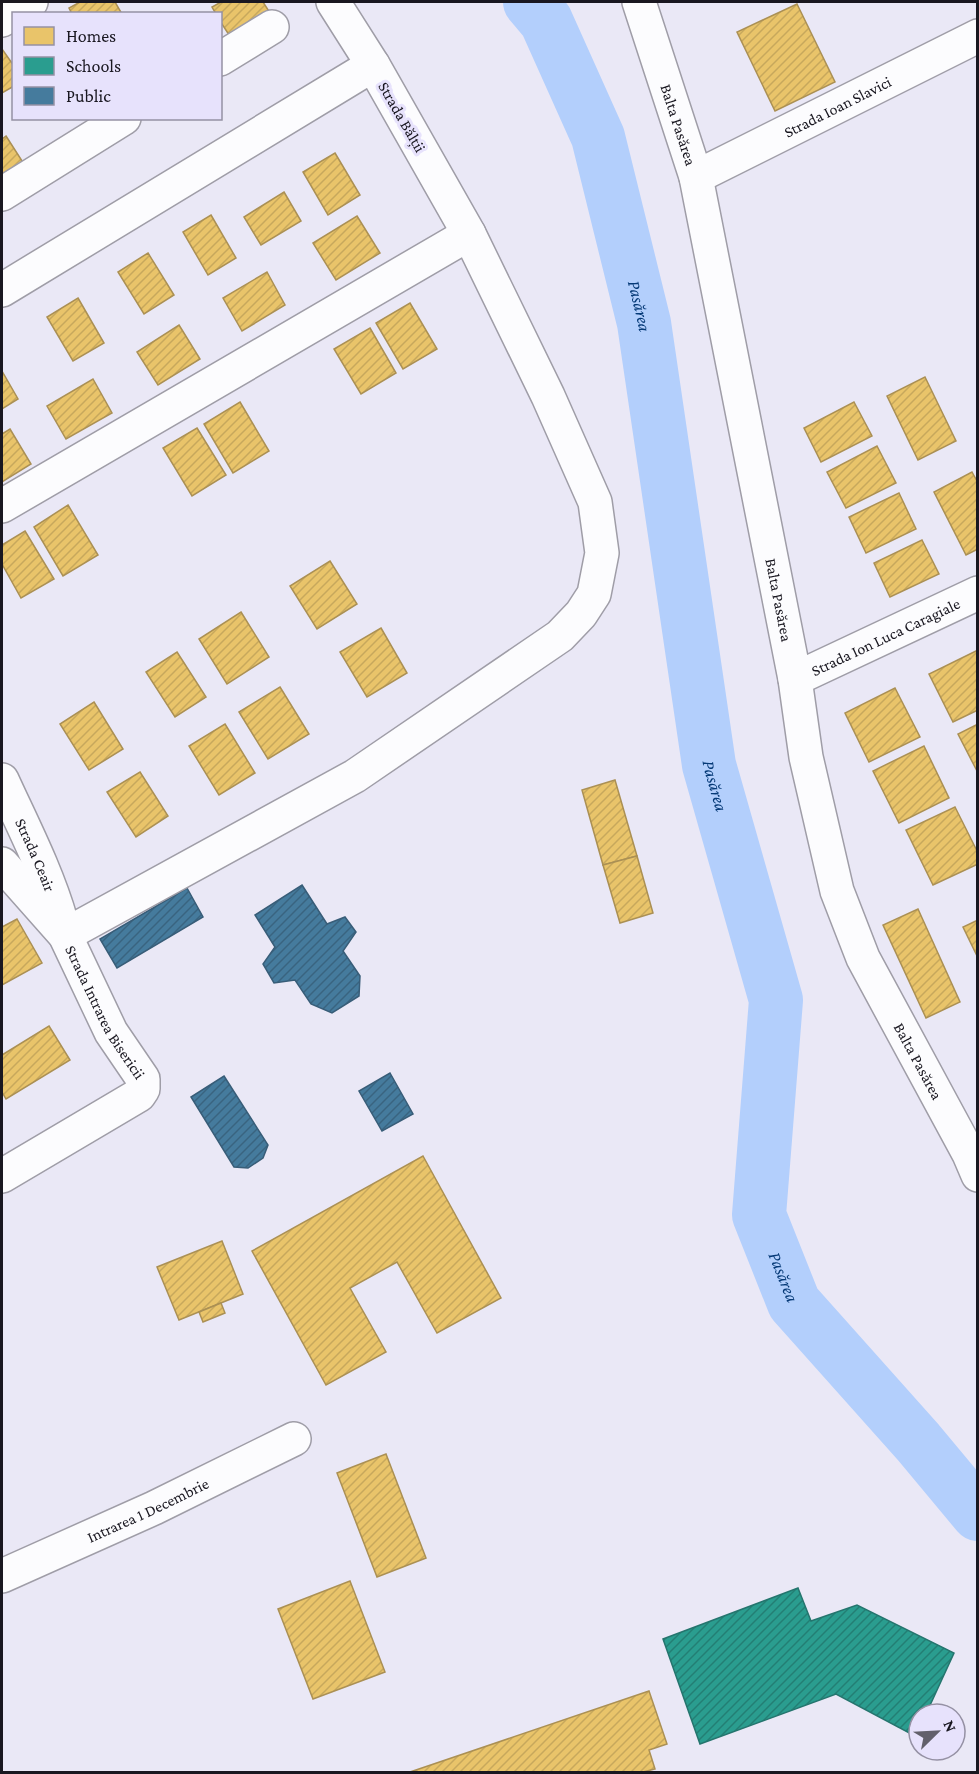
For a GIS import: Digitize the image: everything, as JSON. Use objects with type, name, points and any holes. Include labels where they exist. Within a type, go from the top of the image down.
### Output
[{"type":"street","points":[[15,12],[31,2]]},
{"type":"street","name":"Strada Bălții","points":[[65,935],[355,776],[560,636],[581,614],[594,594],[602,553],[595,502],[548,396],[469,234],[373,65],[333,2]]},
{"type":"street","name":"Balta Pasărea","points":[[639,2],[696,177],[795,679],[806,757],[837,891],[863,958],[975,1160]]},
{"type":"street","points":[[222,58],[272,27]]},
{"type":"street","name":"Strada Ioan Slavici","points":[[696,177],[978,36]]},
{"type":"street","points":[[2,290],[373,65]]},
{"type":"street","points":[[2,194],[121,120]]},
{"type":"street","points":[[2,506],[469,234]]},
{"type":"street","name":"Strada Ion Luca Caragiale","points":[[795,679],[978,593]]},
{"type":"street","name":"Strada Ceair","points":[[2,780],[56,904],[65,935]]},
{"type":"street","name":"Strada Intrarea Bisericii","points":[[2,864],[65,935],[111,1032],[144,1079],[143,1089],[139,1095],[2,1176]]},
{"type":"street","name":"Intrarea 1 Decembrie","points":[[2,1576],[154,1508],[294,1439]]},
{"type":"building: Homes","points":[[80,2],[115,2],[121,12],[71,12],[69,8]]},
{"type":"building: Homes","points":[[221,2],[263,2],[272,16],[233,41],[222,24],[222,12],[215,12],[212,7]]},
{"type":"building: Homes","points":[[797,4],[835,82],[775,111],[737,32]]},
{"type":"building: Homes","points":[[2,49],[12,63],[12,87],[2,93]]},
{"type":"building: Homes","points":[[6,136],[24,164],[2,178],[2,139]]},
{"type":"building: Homes","points":[[335,153],[360,195],[328,215],[303,172]]},
{"type":"building: Homes","points":[[284,192],[301,221],[261,245],[244,217]]},
{"type":"building: Homes","points":[[211,215],[236,258],[208,275],[183,232]]},
{"type":"building: Homes","points":[[357,216],[380,253],[336,280],[313,243]]},
{"type":"building: Homes","points":[[148,253],[174,295],[144,314],[118,272]]},
{"type":"building: Homes","points":[[267,272],[285,305],[242,331],[223,298]]},
{"type":"building: Homes","points":[[78,298],[104,343],[73,361],[47,317]]},
{"type":"building: Homes","points":[[410,303],[437,349],[403,369],[376,323]]},
{"type":"building: Homes","points":[[179,325],[200,359],[158,385],[137,352]]},
{"type":"building: Homes","points":[[370,328],[396,373],[361,394],[334,349]]},
{"type":"building: Homes","points":[[2,371],[18,399],[2,409]]},
{"type":"building: Homes","points":[[925,377],[956,441],[918,460],[887,396]]},
{"type":"building: Homes","points":[[93,379],[112,413],[66,439],[47,406]]},
{"type":"building: Homes","points":[[240,402],[269,451],[233,473],[204,424]]},
{"type":"building: Homes","points":[[854,402],[872,436],[821,462],[804,428]]},
{"type":"building: Homes","points":[[197,428],[226,475],[192,496],[163,448]]},
{"type":"building: Homes","points":[[10,429],[31,464],[2,482],[2,434]]},
{"type":"building: Homes","points":[[877,446],[896,483],[846,508],[827,472]]},
{"type":"building: Homes","points":[[972,472],[978,483],[978,549],[966,555],[934,492]]},
{"type":"building: Homes","points":[[899,493],[916,529],[866,553],[849,517]]},
{"type":"building: Homes","points":[[68,505],[98,555],[63,576],[34,527]]},
{"type":"building: Homes","points":[[25,531],[54,579],[21,598],[2,564],[2,545]]},
{"type":"building: Homes","points":[[922,540],[939,574],[890,597],[874,563]]},
{"type":"building: Homes","points":[[330,561],[357,604],[317,629],[290,586]]},
{"type":"building: Homes","points":[[241,612],[269,657],[227,684],[199,639]]},
{"type":"building: Homes","points":[[381,628],[407,673],[367,697],[340,652]]},
{"type":"building: Homes","points":[[978,650],[978,710],[953,722],[929,674]]},
{"type":"building: Homes","points":[[177,652],[206,697],[175,717],[146,672]]},
{"type":"building: Homes","points":[[280,687],[309,734],[268,759],[239,712]]},
{"type":"building: Homes","points":[[895,688],[920,737],[869,762],[845,713]]},
{"type":"building: Homes","points":[[94,702],[123,749],[89,770],[60,724]]},
{"type":"building: Homes","points":[[225,724],[255,773],[219,795],[189,746]]},
{"type":"building: Homes","points":[[978,724],[978,773],[958,734]]},
{"type":"building: Homes","points":[[924,746],[949,798],[899,823],[873,771]]},
{"type":"building: Homes","points":[[140,772],[168,816],[136,837],[107,792]]},
{"type":"building: Homes","points":[[615,780],[637,856],[603,865],[582,790]]},
{"type":"building: Homes","points":[[955,807],[978,853],[978,864],[933,885],[906,830]]},
{"type":"building: Homes","points":[[637,856],[653,913],[620,923],[603,865]]},
{"type":"building: Homes","points":[[918,909],[960,1002],[926,1018],[883,925]]},
{"type":"building: Homes","points":[[17,919],[42,963],[2,985],[2,927]]},
{"type":"building: Homes","points":[[978,920],[978,958],[963,927]]},
{"type":"building: Homes","points":[[49,1026],[70,1060],[6,1099],[2,1092],[2,1055]]},
{"type":"building: Homes","points":[[423,1156],[501,1298],[437,1333],[397,1262],[350,1288],[386,1352],[326,1385],[252,1251]]},
{"type":"building: Homes","points":[[222,1241],[243,1294],[179,1320],[157,1267]]},
{"type":"building: Homes","points":[[221,1303],[225,1313],[203,1322],[199,1312]]},
{"type":"building: Homes","points":[[386,1454],[426,1558],[377,1577],[337,1473]]},
{"type":"building: Homes","points":[[350,1581],[385,1672],[313,1699],[278,1609]]},
{"type":"building: Homes","points":[[649,1691],[667,1744],[649,1750],[655,1769],[643,1772],[410,1772]]},
{"type":"building: Schools","points":[[798,1588],[811,1621],[857,1605],[954,1653],[932,1702],[907,1702],[907,1732],[836,1694],[700,1744],[663,1639]]},
{"type":"building: Public","points":[[302,885],[327,924],[345,917],[356,932],[343,951],[360,976],[359,996],[332,1013],[311,1004],[295,980],[274,983],[263,964],[275,947],[255,915]]},
{"type":"building: Public","points":[[187,888],[203,917],[117,968],[100,939]]},
{"type":"building: Public","points":[[390,1073],[413,1114],[382,1131],[359,1091]]},
{"type":"building: Public","points":[[224,1076],[268,1145],[263,1158],[248,1168],[234,1167],[191,1097]]},
{"type":"waterway","name":"Pasărea","points":[[530,2],[546,21],[598,137],[644,323],[709,765],[776,1000],[759,1215],[794,1303],[918,1442],[978,1514]]}]
